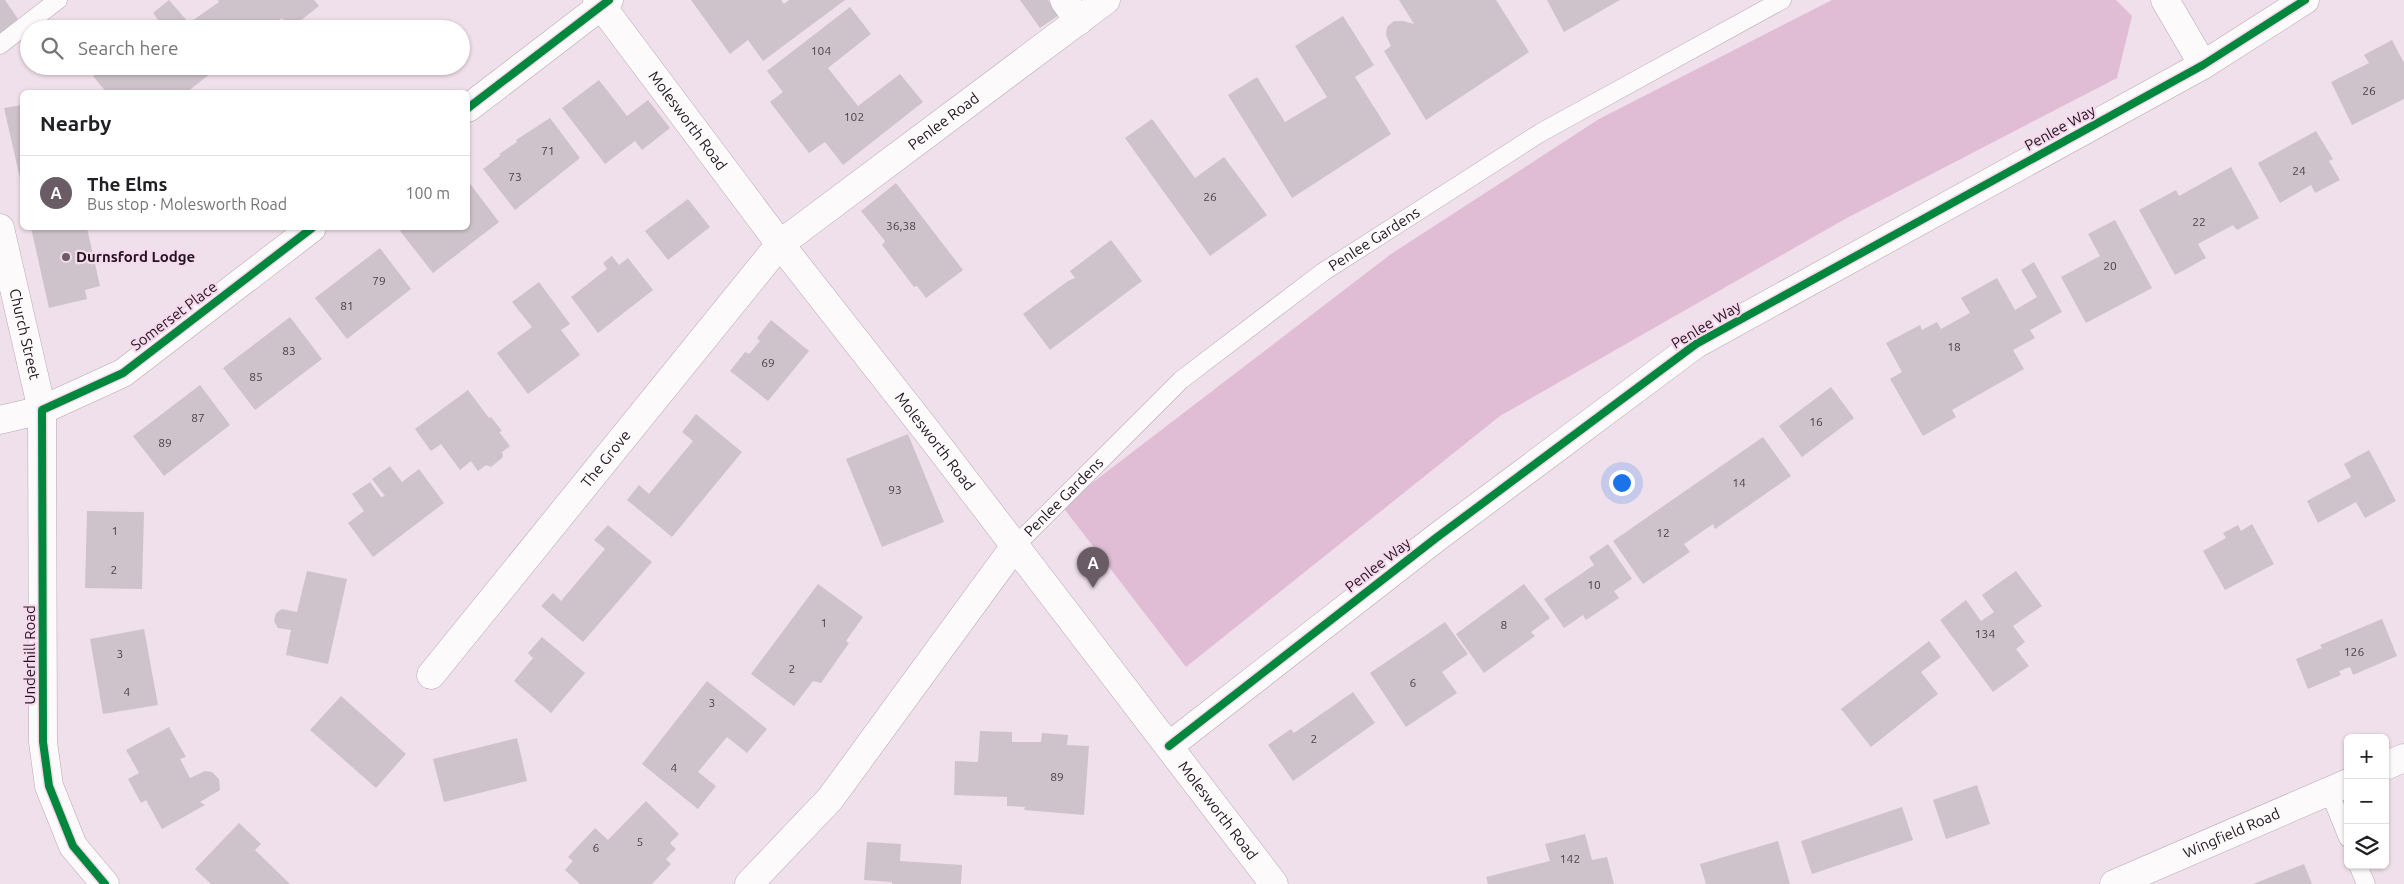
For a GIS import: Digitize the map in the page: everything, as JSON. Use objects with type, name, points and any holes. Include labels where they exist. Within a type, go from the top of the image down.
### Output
[{"type":"street","name":"Penlee Road","points":[[780,244],[1071,10],[1106,0]]},
{"type":"street","points":[[2165,0],[2203,65]]},
{"type":"street","name":"Penlee Way","points":[[1169,746],[1436,538],[1696,344],[2203,65],[2305,0]]},
{"type":"street","name":"Molesworth Road","points":[[602,2],[780,244],[1274,884]]},
{"type":"street","points":[[470,106],[602,2]]},
{"type":"street","name":"Somerset Place","points":[[0,420],[42,410],[123,372],[309,230]]},
{"type":"street","name":"Church Street","points":[[2,244],[42,410]]},
{"type":"street","name":"The Grove","points":[[431,675],[780,244]]},
{"type":"street","name":"Underhill Road","points":[[42,410],[43,742],[49,786],[73,846],[105,884]]},
{"type":"street","points":[[749,884],[830,799],[1015,546]]},
{"type":"street","points":[[2389,764],[2404,758]]},
{"type":"street","name":"Wingfield Road","points":[[2114,884],[2339,787]]},
{"type":"lane","points":[[32,20],[58,0]]},
{"type":"lane","name":"Penlee Gardens","points":[[1015,546],[1181,380],[1323,272],[1540,133],[1782,0]]},
{"type":"lane","points":[[0,45],[20,29]]},
{"type":"lane","points":[[2339,787],[2346,824]]},
{"type":"lane","points":[[2360,869],[2366,884]]},
{"type":"shaded area","points":[[1832,0],[2116,0],[2132,16],[2117,78],[1845,219],[1500,416],[1186,667],[1062,506],[1391,254],[1599,119]]},
{"type":"building","points":[[0,0],[5,0],[18,19],[0,34]]},
{"type":"building","points":[[169,0],[186,20],[158,20],[153,13]]},
{"type":"building","points":[[218,0],[314,0],[319,6],[301,20],[283,20],[282,18],[279,20],[193,20],[219,2]]},
{"type":"building","points":[[691,0],[781,0],[784,4],[789,0],[845,0],[763,61],[748,40],[730,54]]},
{"type":"building","points":[[1020,0],[1048,0],[1059,15],[1040,28]]},
{"type":"building","points":[[1399,0],[1496,0],[1529,52],[1426,120],[1384,51],[1391,46],[1386,35],[1387,27],[1394,21],[1414,24]]},
{"type":"building","points":[[1547,0],[1620,0],[1564,32]]},
{"type":"building","points":[[850,7],[871,34],[828,68],[858,106],[900,74],[923,102],[843,165],[825,142],[809,153],[770,102],[783,92],[767,71]]},
{"type":"building","points":[[1343,16],[1374,65],[1355,77],[1391,134],[1292,198],[1228,95],[1257,77],[1285,122],[1327,97],[1295,46]]},
{"type":"building","points":[[2392,40],[2404,63],[2404,99],[2352,125],[2331,82],[2369,63],[2364,55]]},
{"type":"building","points":[[209,75],[190,90],[104,90],[93,76]]},
{"type":"building","points":[[599,80],[627,116],[648,100],[670,128],[642,150],[635,141],[605,164],[562,108]]},
{"type":"building","points":[[20,105],[20,178],[4,108]]},
{"type":"building","points":[[550,118],[580,158],[515,210],[483,169],[501,155],[499,154],[517,142],[516,140]]},
{"type":"building","points":[[1152,119],[1195,178],[1224,157],[1267,215],[1210,256],[1125,138]]},
{"type":"building","points":[[2316,131],[2333,159],[2329,161],[2340,180],[2315,193],[2311,185],[2280,203],[2258,163]]},
{"type":"building","points":[[2231,167],[2259,218],[2237,230],[2233,225],[2198,244],[2206,258],[2175,275],[2139,210],[2176,190],[2179,196]]},
{"type":"building","points":[[896,183],[963,270],[926,298],[917,286],[914,287],[882,245],[885,241],[861,211]]},
{"type":"building","points":[[470,184],[499,222],[433,273],[400,231],[470,230]]},
{"type":"building","points":[[688,199],[710,227],[668,260],[645,231]]},
{"type":"building","points":[[2115,220],[2152,288],[2086,323],[2061,277],[2100,256],[2088,234]]},
{"type":"building","name":"Durnsford Lodge","points":[[31,230],[87,230],[100,286],[85,290],[87,299],[49,308]]},
{"type":"building","points":[[1111,240],[1142,281],[1050,350],[1023,314],[1068,281],[1075,278],[1070,271]]},
{"type":"building","points":[[380,248],[411,289],[347,339],[315,298]]},
{"type":"building","points":[[612,256],[619,265],[628,258],[653,290],[598,333],[571,297],[607,269],[603,263]]},
{"type":"building","points":[[2034,262],[2062,312],[2030,330],[2035,338],[2013,350],[2024,369],[1952,410],[1956,417],[1923,436],[1890,379],[1902,372],[1886,343],[1920,325],[1922,330],[1937,322],[1941,329],[1970,313],[1961,298],[1997,278],[2015,310],[2037,297],[2021,270]]},
{"type":"building","points":[[539,282],[570,324],[561,330],[580,355],[528,394],[497,353],[532,327],[512,302]]},
{"type":"building","points":[[290,317],[322,359],[255,410],[223,368]]},
{"type":"building","points":[[771,320],[809,351],[768,401],[730,371],[745,352],[749,354],[760,341],[757,338]]},
{"type":"building","points":[[200,385],[230,425],[164,476],[133,436]]},
{"type":"building","points":[[1831,387],[1854,418],[1802,457],[1779,426]]},
{"type":"building","points":[[468,390],[489,418],[491,417],[502,431],[499,432],[510,446],[502,452],[503,457],[491,467],[486,465],[478,471],[471,461],[460,470],[441,444],[431,451],[415,429]]},
{"type":"building","points":[[696,414],[742,452],[672,537],[627,500],[639,485],[649,494],[693,441],[682,432]]},
{"type":"building","points":[[908,434],[944,522],[882,547],[846,459]]},
{"type":"building","points":[[1763,437],[1791,476],[1715,529],[1713,524],[1684,544],[1690,552],[1643,584],[1613,541]]},
{"type":"building","points":[[2369,450],[2396,501],[2365,518],[2356,502],[2318,523],[2307,501],[2351,477],[2344,464]]},
{"type":"building","points":[[390,466],[402,482],[419,469],[444,503],[373,557],[348,523],[364,511],[352,494],[370,482],[381,497],[385,496],[372,479]]},
{"type":"building","points":[[87,511],[144,512],[142,589],[85,588]]},
{"type":"building","points":[[2252,524],[2274,564],[2225,590],[2203,551],[2226,538],[2223,533],[2238,525],[2241,531]]},
{"type":"building","points":[[608,525],[652,562],[583,642],[541,606],[553,593],[561,601],[605,549],[594,540]]},
{"type":"building","points":[[1608,544],[1632,579],[1614,591],[1619,598],[1586,620],[1583,615],[1564,628],[1544,599],[1594,565],[1589,557]]},
{"type":"building","points":[[307,571],[347,579],[328,664],[286,655],[291,630],[278,628],[274,621],[276,613],[282,609],[297,612]]},
{"type":"building","points":[[2016,571],[2042,606],[2013,626],[2025,642],[2016,649],[2029,666],[1993,692],[1940,620],[1966,600],[1981,621],[1994,612],[1982,595]]},
{"type":"building","points":[[818,584],[863,617],[846,641],[849,643],[821,683],[813,681],[794,706],[751,674]]},
{"type":"building","points":[[1524,584],[1550,618],[1531,632],[1535,636],[1484,673],[1456,634]]},
{"type":"building","points":[[2382,619],[2397,656],[2353,675],[2350,667],[2339,671],[2341,675],[2308,689],[2296,659],[2322,648],[2320,645]]},
{"type":"building","points":[[1445,622],[1468,654],[1442,672],[1457,693],[1406,727],[1370,673]]},
{"type":"building","points":[[144,629],[158,705],[103,714],[90,639]]},
{"type":"building","points":[[542,637],[585,673],[551,713],[514,681],[533,658],[528,653]]},
{"type":"building","points":[[1929,641],[1941,657],[1921,672],[1938,694],[1871,747],[1841,709]]},
{"type":"building","points":[[707,681],[767,729],[747,753],[727,737],[698,772],[716,786],[698,809],[642,764]]},
{"type":"building","points":[[1353,692],[1375,723],[1293,781],[1268,745],[1291,729],[1294,733]]},
{"type":"building","points":[[341,696],[406,754],[376,788],[310,730]]},
{"type":"building","points":[[169,727],[186,757],[180,759],[190,778],[205,771],[212,772],[219,779],[220,790],[200,802],[205,805],[162,829],[146,800],[141,803],[128,779],[139,773],[126,750]]},
{"type":"building","points":[[980,731],[1012,732],[1012,742],[1041,742],[1042,733],[1068,735],[1067,745],[1089,746],[1084,815],[1024,810],[1025,807],[1007,806],[1007,797],[954,795],[955,761],[978,762]]},
{"type":"building","points":[[517,738],[527,781],[444,802],[433,759]]},
{"type":"building","points":[[1977,785],[1990,824],[1946,839],[1933,800]]},
{"type":"building","points":[[646,801],[679,834],[670,843],[676,849],[666,859],[671,864],[652,884],[580,884],[565,870],[573,861],[568,857],[595,828],[608,840]]},
{"type":"building","points":[[1902,807],[1913,840],[1812,874],[1801,841]]},
{"type":"building","points":[[239,823],[261,844],[255,850],[290,884],[211,884],[195,869]]},
{"type":"building","points":[[1585,834],[1592,860],[1607,857],[1614,884],[1488,884],[1486,877],[1550,861],[1545,844]]},
{"type":"building","points":[[1778,841],[1790,884],[1706,884],[1700,864]]},
{"type":"building","points":[[867,842],[901,844],[900,861],[962,865],[961,884],[892,884],[892,882],[864,880]]},
{"type":"building","points":[[2304,864],[2312,884],[2253,884]]},
{"type":"cycle path","points":[[470,106],[609,0]]},
{"type":"cycle path","points":[[1169,746],[1436,538],[1696,344],[2203,65],[2305,0]]},
{"type":"cycle path","points":[[105,884],[73,846],[49,786],[43,742],[42,410],[123,373],[309,230]]},
{"type":"place","name":"Durnsford Lodge","points":[[66,257]]},
{"type":"place","name":"The Elms","points":[[1093,588]]}]
